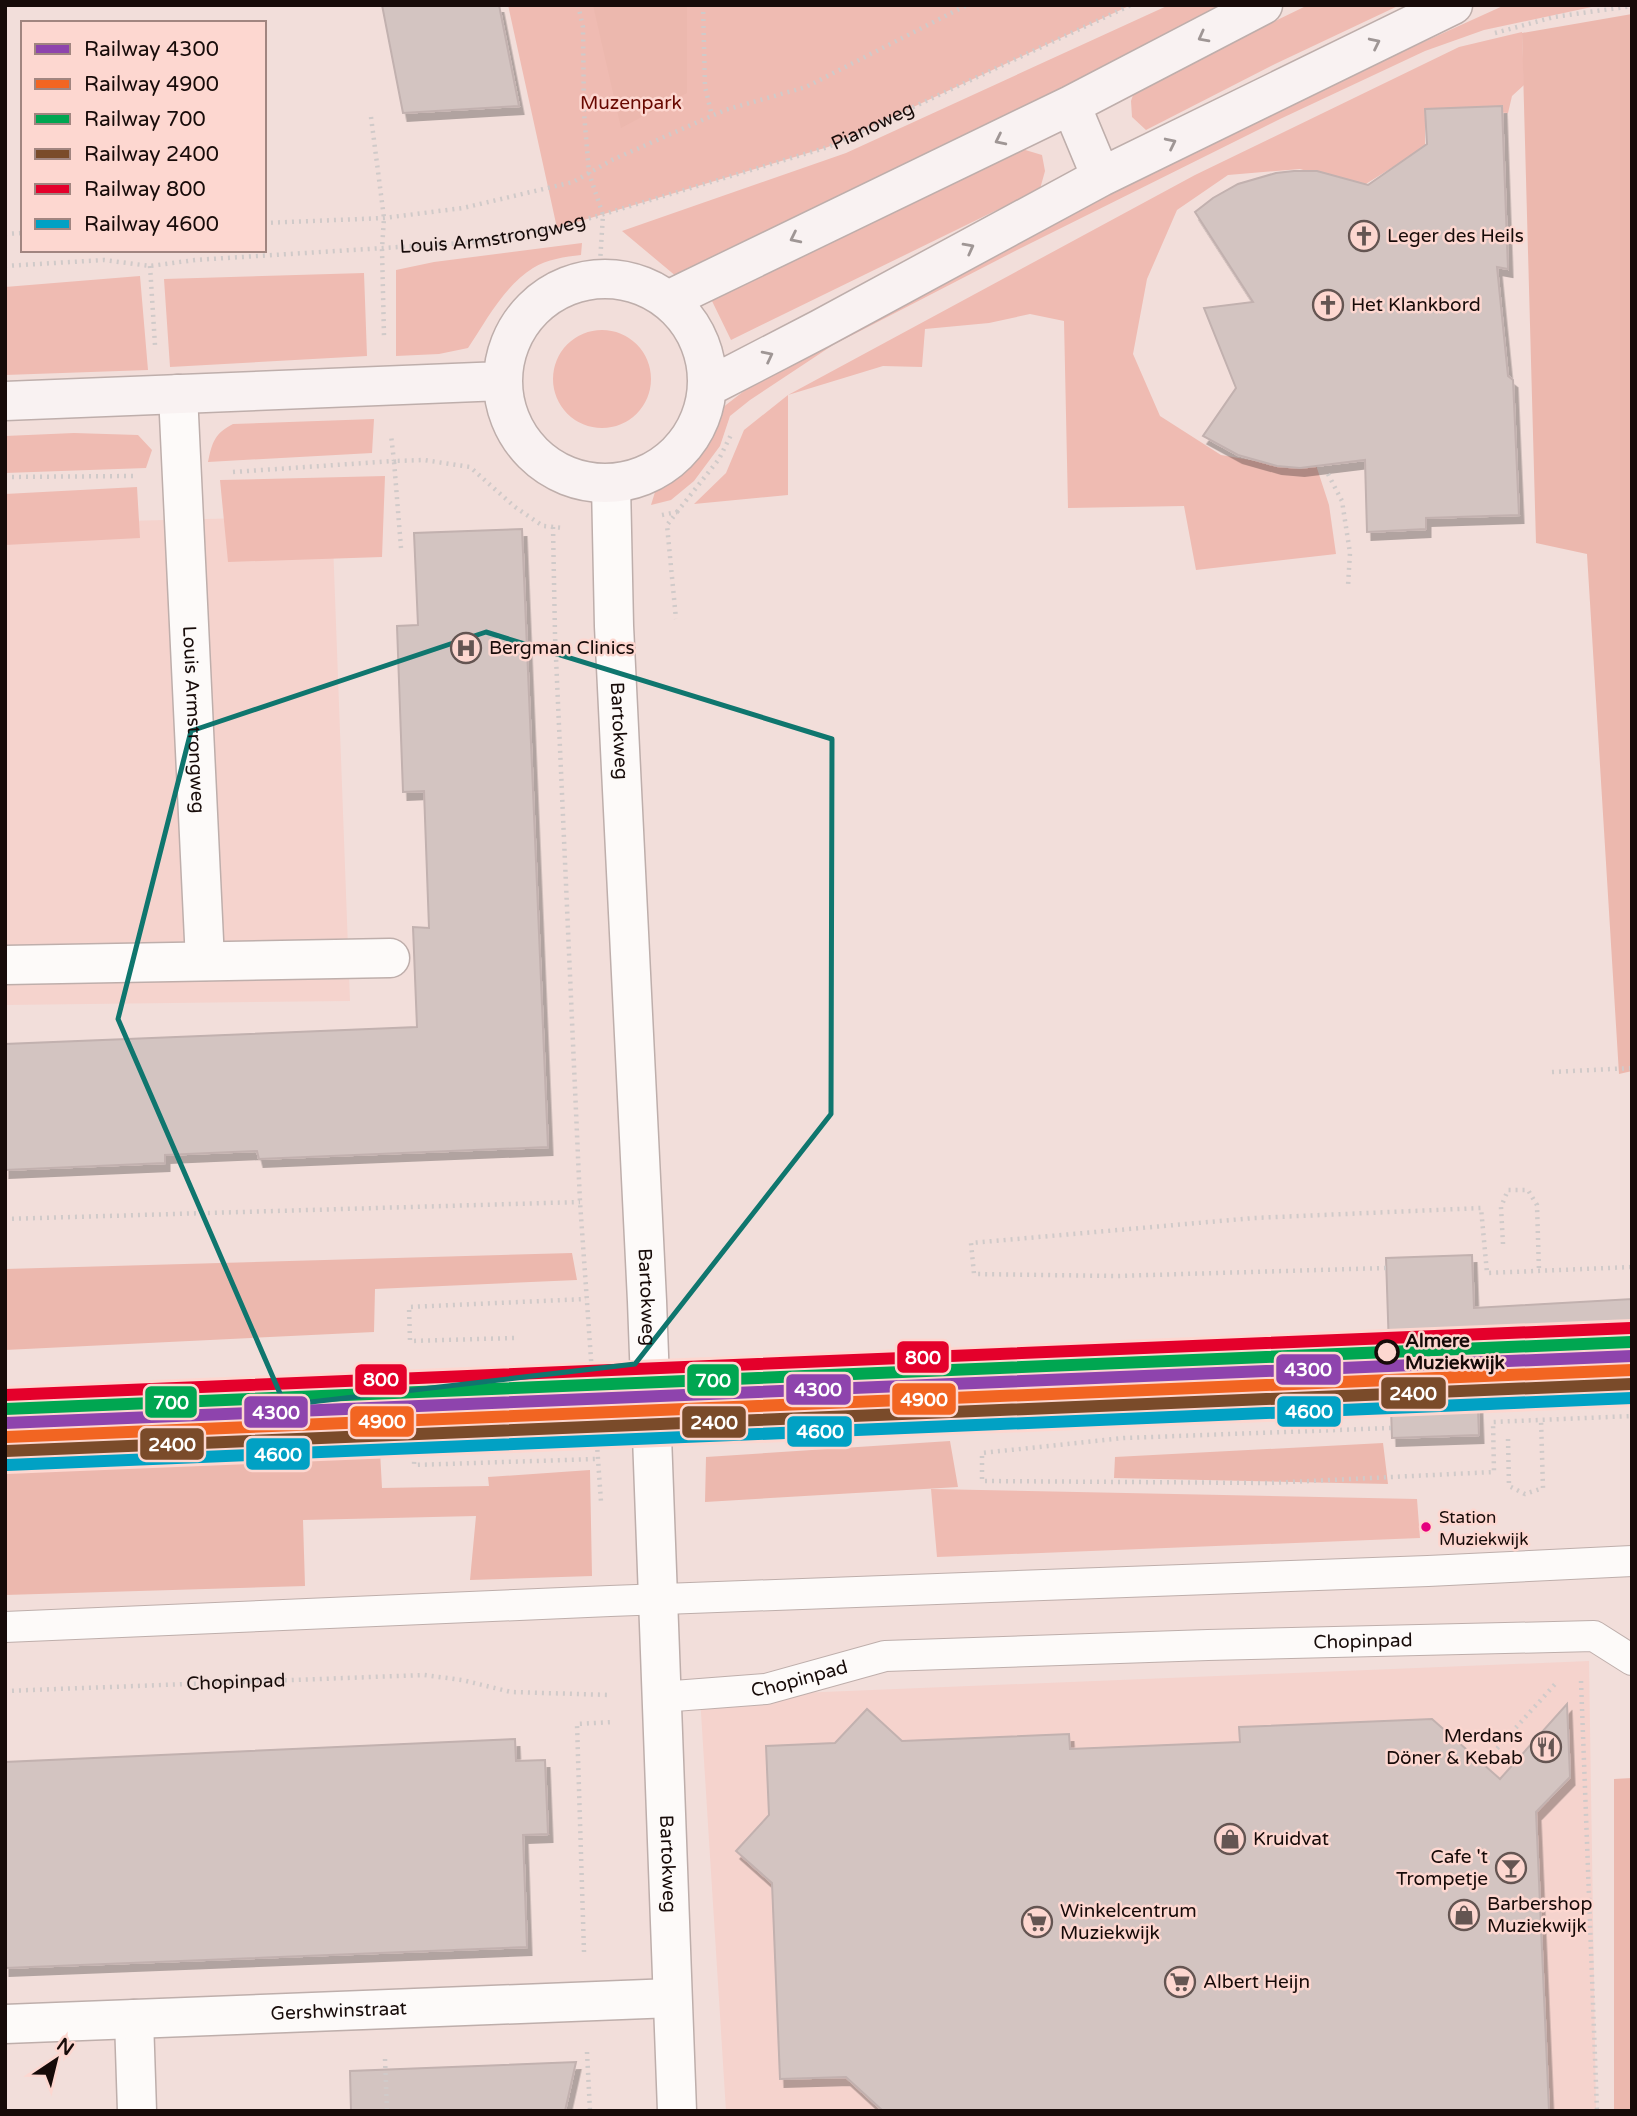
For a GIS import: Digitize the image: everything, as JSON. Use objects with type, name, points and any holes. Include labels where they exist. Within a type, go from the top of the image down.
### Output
[{"type":"street","points":[[668,300],[1071,105],[1263,5]]},
{"type":"street","points":[[708,387],[1101,177],[1453,5]]},
{"type":"street","points":[[1071,105],[1101,177]]},
{"type":"street","points":[[599,279],[623,280],[647,287],[668,300],[690,324],[704,354],[708,387],[702,416],[688,443],[666,464],[641,478],[611,484],[579,480],[548,467],[523,444],[508,414],[502,381],[507,351],[520,323],[541,300],[569,285],[599,279]]},
{"type":"street","points":[[5,401],[502,381]]},
{"type":"street","name":"Louis Armstrongweg","points":[[178,394],[205,961]]},
{"type":"street","name":"Bartokweg","points":[[611,484],[615,640],[647,1301],[677,2111]]},
{"type":"street","points":[[5,965],[390,958]]},
{"type":"street","name":"Gershwinstraat","points":[[5,2024],[672,1998]]},
{"type":"street","points":[[134,2019],[137,2111]]},
{"type":"lane","points":[[5,1627],[1632,1561]]},
{"type":"lane","name":"Chopinpad","points":[[661,1697],[766,1689],[885,1656],[1594,1636],[1632,1660]]},
{"type":"path","points":[[578,5],[583,27],[584,113],[589,173],[603,215],[599,279]]},
{"type":"path","points":[[703,5],[705,87],[712,116]]},
{"type":"path","points":[[589,173],[612,160],[725,110],[806,87],[967,5]]},
{"type":"path","name":"Pianoweg","points":[[603,215],[828,147],[1131,5]]},
{"type":"path","name":"Louis Armstrongweg","points":[[371,117],[384,218],[382,249],[385,386],[401,548]]},
{"type":"path","name":"Louis Armstrongweg","points":[[266,223],[384,218],[463,208],[573,183],[589,173]]},
{"type":"path","name":"Louis Armstrongweg","points":[[5,266],[104,260],[150,266],[195,260],[478,242],[542,232],[603,215]]},
{"type":"path","points":[[150,266],[156,361],[178,394]]},
{"type":"path","points":[[5,478],[181,476],[424,460],[470,467],[515,507],[543,526],[612,525]]},
{"type":"path","points":[[1328,474],[1342,501],[1350,553],[1348,586]]},
{"type":"path","points":[[553,527],[580,1202],[601,1510]]},
{"type":"path","points":[[1552,1072],[1632,1068]]},
{"type":"path","points":[[1503,1244],[1501,1207],[1508,1190],[1528,1190],[1537,1205],[1539,1270]]},
{"type":"path","points":[[5,1219],[580,1202]]},
{"type":"path","points":[[1385,1268],[1116,1276],[974,1274],[971,1243],[1254,1218],[1481,1209],[1487,1273],[1632,1267]]},
{"type":"path","points":[[514,1338],[410,1341],[408,1307],[586,1299]]},
{"type":"path","points":[[1391,1428],[1124,1438],[982,1453],[982,1481],[1269,1483],[1494,1472],[1493,1422],[1632,1416]]},
{"type":"path","points":[[1508,1439],[1509,1486],[1525,1494],[1543,1488],[1541,1419]]},
{"type":"path","points":[[516,1433],[415,1437],[414,1465],[596,1459]]},
{"type":"path","points":[[1540,1638],[1559,1680]]},
{"type":"path","name":"Chopinpad","points":[[5,1691],[425,1675],[462,1680],[511,1692],[661,1697]]},
{"type":"path","points":[[1483,1764],[1559,1680],[1581,1678],[1597,2111]]},
{"type":"path","points":[[590,2111],[577,1724],[614,1722],[617,1695]]},
{"type":"highlighted area","points":[[486,632],[832,739],[831,1114],[635,1364],[285,1405],[118,1019],[191,731]]},
{"type":"shaded area","points":[[332,516],[350,1001],[5,1005],[5,524]]},
{"type":"shaded area","points":[[1589,1661],[1596,2111],[726,2111],[700,1697]]},
{"type":"green space","name":"Muzenpark","points":[[508,5],[1131,5],[828,147],[557,228]]},
{"type":"green space","points":[[593,5],[687,5],[687,93],[621,128]]},
{"type":"green space","points":[[1169,5],[1230,5],[969,139],[677,277],[622,231],[846,153]]},
{"type":"green space","points":[[1308,5],[1400,5],[1275,64],[1146,130],[1132,117],[1131,101],[1135,89]]},
{"type":"green space","points":[[1505,5],[1601,5],[1484,30],[1425,51],[1280,119],[833,345],[730,416],[720,446],[694,481],[671,500],[651,505],[655,492],[692,466],[712,435],[722,408],[766,374],[1081,209],[1333,83]]},
{"type":"green space","points":[[1632,14],[1632,1071],[1619,1074],[1587,554],[1536,543],[1522,33]]},
{"type":"green space","points":[[1522,32],[1524,85],[1512,96],[1508,113],[1425,108],[1425,147],[1361,187],[1300,169],[1228,175],[1177,210],[1147,279],[1133,354],[1160,416],[1221,455],[1274,464],[1315,462],[1329,505],[1336,554],[1196,570],[1184,506],[1068,508],[1064,321],[1030,314],[989,323],[925,329],[922,367],[883,366],[788,395],[1195,175],[1459,47]]},
{"type":"green space","points":[[1022,149],[1042,155],[1045,171],[1040,189],[731,340],[711,299]]},
{"type":"green space","points":[[582,243],[581,255],[544,262],[513,284],[468,348],[439,354],[396,356],[396,270],[434,262]]},
{"type":"green space","points":[[364,273],[367,356],[170,367],[164,279]]},
{"type":"green space","points":[[140,276],[148,370],[5,375],[5,287]]},
{"type":"green space","points":[[602,330],[621,333],[637,344],[648,360],[651,379],[648,398],[637,414],[621,425],[602,428],[583,425],[567,414],[556,398],[553,379],[556,360],[567,344],[583,333]]},
{"type":"green space","points":[[788,395],[788,495],[694,504],[726,473],[744,430]]},
{"type":"green space","points":[[374,419],[372,453],[208,462],[215,439],[233,424]]},
{"type":"green space","points":[[74,433],[138,435],[152,450],[146,468],[5,473],[5,436]]},
{"type":"green space","points":[[385,476],[382,557],[228,562],[220,480]]},
{"type":"green space","points":[[137,487],[140,538],[5,545],[5,494]]},
{"type":"green space","points":[[572,1253],[577,1280],[375,1289],[374,1332],[5,1350],[5,1269]]},
{"type":"green space","points":[[950,1441],[958,1487],[705,1502],[706,1457]]},
{"type":"green space","points":[[1383,1443],[1388,1484],[1114,1478],[1115,1457]]},
{"type":"green space","points":[[380,1451],[382,1488],[489,1486],[488,1477],[590,1470],[592,1576],[470,1580],[476,1516],[303,1520],[305,1586],[5,1595],[5,1468]]},
{"type":"green space","points":[[931,1489],[1417,1499],[1420,1538],[937,1557]]},
{"type":"green space","points":[[1632,1778],[1632,2111],[1614,2111],[1614,1779]]},
{"type":"building","points":[[382,5],[499,5],[519,106],[403,113]]},
{"type":"building","name":"Het Klankbord","points":[[1502,106],[1508,269],[1497,267],[1508,376],[1513,380],[1519,515],[1426,518],[1426,529],[1367,532],[1365,460],[1300,468],[1277,466],[1238,455],[1203,436],[1236,388],[1204,308],[1253,302],[1195,212],[1238,184],[1276,173],[1317,171],[1368,185],[1427,144],[1425,109]]},
{"type":"building","points":[[522,529],[548,1147],[259,1159],[257,1151],[165,1155],[165,1163],[5,1170],[5,1044],[417,1027],[413,927],[429,928],[424,791],[403,792],[397,626],[418,625],[414,533]]},
{"type":"building","points":[[1472,1255],[1474,1308],[1632,1299],[1632,1379],[1477,1385],[1479,1435],[1392,1438],[1386,1258]]},
{"type":"building","name":"Winkelcentrum Muziekwijk","points":[[1567,1704],[1570,1777],[1536,1812],[1549,2111],[883,2111],[846,2077],[780,2079],[772,1883],[736,1851],[769,1815],[766,1746],[835,1743],[867,1709],[902,1741],[1069,1734],[1070,1749],[1240,1742],[1239,1727],[1432,1719],[1500,1779]]},
{"type":"building","points":[[515,1739],[516,1761],[545,1760],[548,1834],[523,1835],[527,1947],[5,1968],[5,1762]]},
{"type":"building","points":[[576,2062],[565,2111],[351,2111],[350,2071]]},
{"type":"rail line","name":"800","points":[[5,1395],[1631,1328]]},
{"type":"rail line","name":"700","points":[[5,1409],[1631,1342]]},
{"type":"rail line","name":"4300","points":[[5,1423],[1632,1356]]},
{"type":"rail line","name":"4900","points":[[6,1437],[1632,1370]]},
{"type":"rail line","name":"2400","points":[[6,1451],[1632,1384]]},
{"type":"rail line","name":"4600","points":[[7,1465],[1632,1398]]},
{"type":"place","name":"Leger des Heils","points":[[1364,236]]},
{"type":"place","name":"Het Klankbord","points":[[1328,305]]},
{"type":"place","name":"Bergman Clinics","points":[[466,648]]},
{"type":"place","name":"Almere Muziekwijk","points":[[1387,1352]]},
{"type":"place","name":"Station Muziekwijk","points":[[1426,1527]]},
{"type":"place","name":"Merdans Döner & Kebab","points":[[1546,1747]]},
{"type":"place","name":"Kruidvat","points":[[1230,1839]]},
{"type":"place","name":"Cafe 't Trompetje","points":[[1511,1868]]},
{"type":"place","name":"Barbershop Muziekwijk","points":[[1464,1915]]},
{"type":"place","name":"Winkelcentrum Muziekwijk","points":[[1037,1922]]},
{"type":"place","name":"Albert Heijn","points":[[1180,1982]]}]
